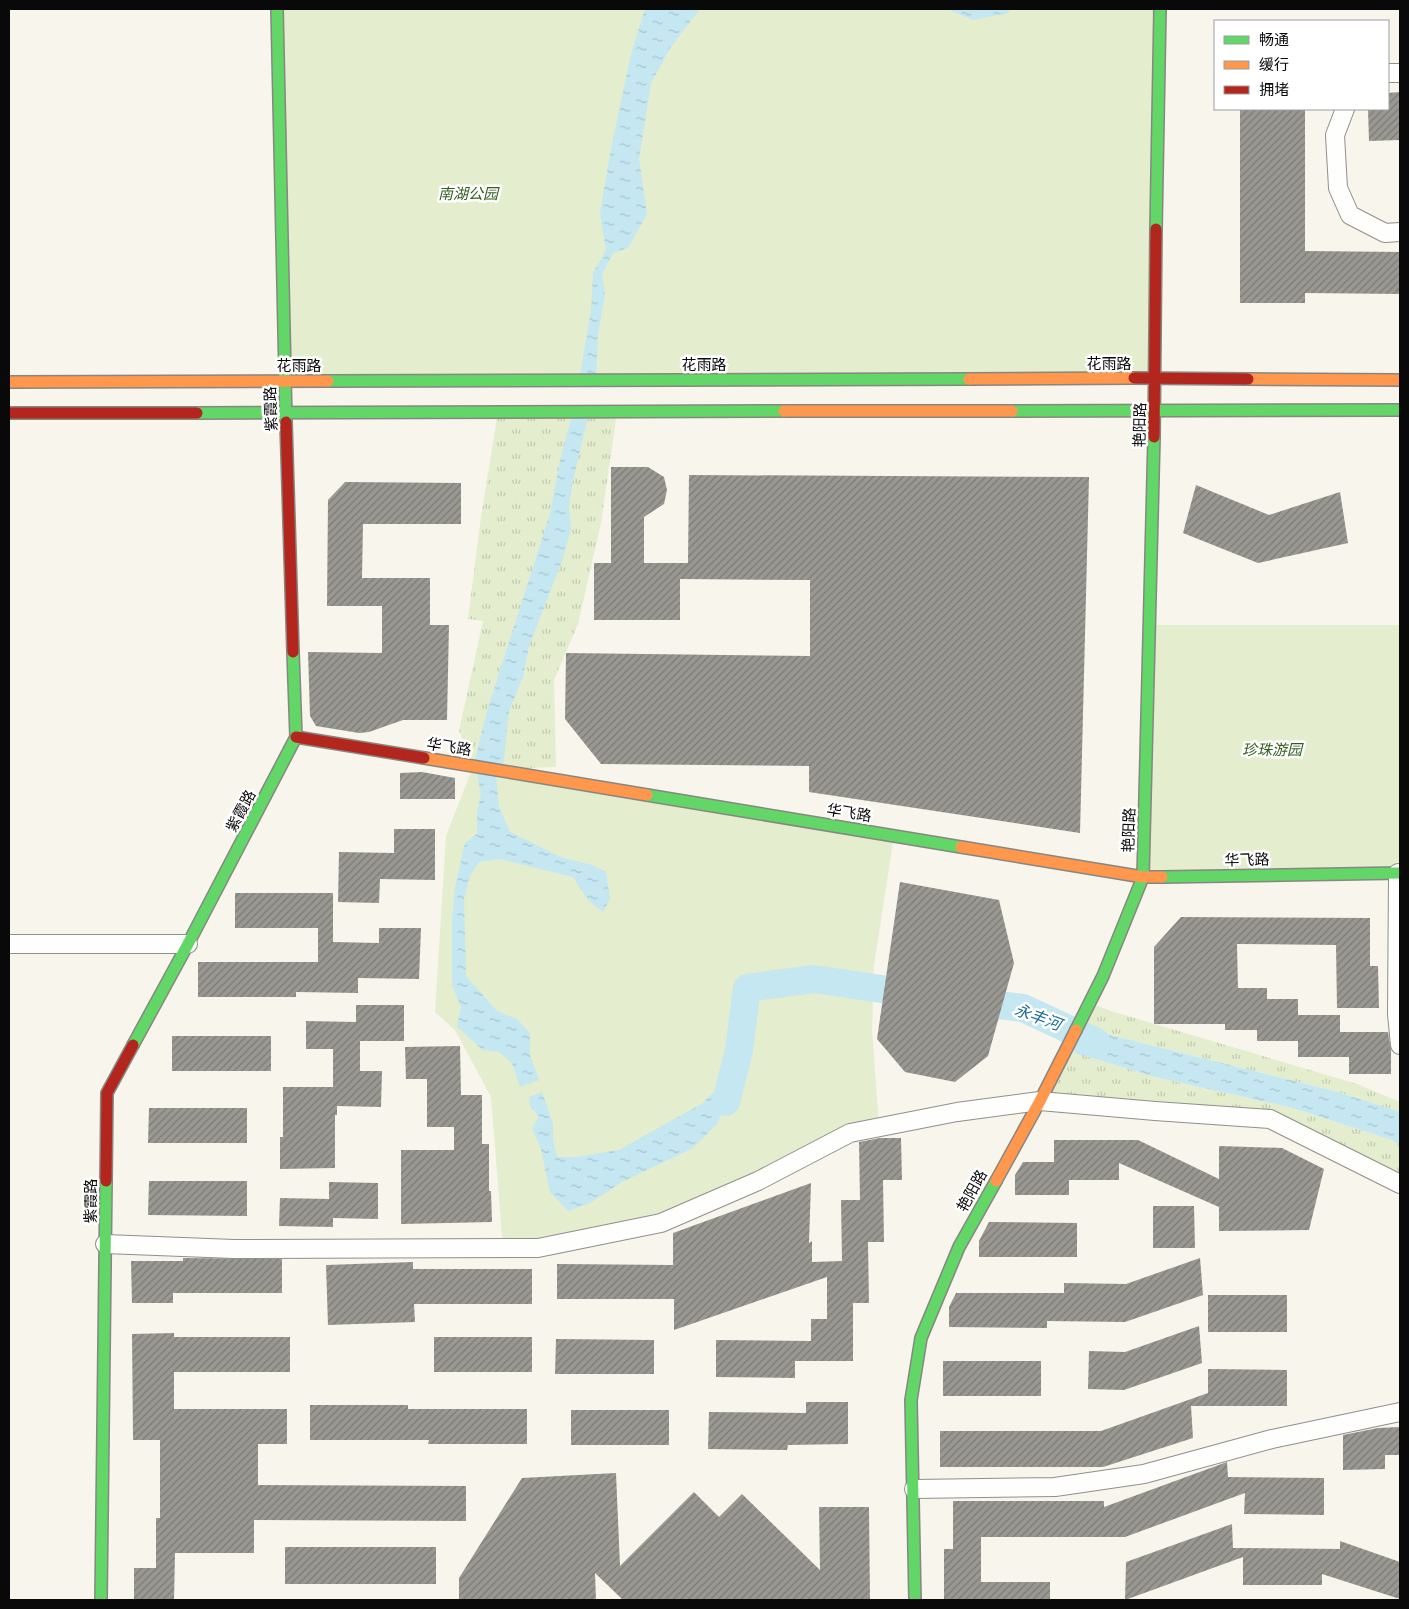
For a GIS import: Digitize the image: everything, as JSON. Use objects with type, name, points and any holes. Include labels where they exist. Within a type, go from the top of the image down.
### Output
[{"type":"street","name":"紫霞路","points":[[102,1600],[106,1093],[188,944],[296,737],[285,382],[277,9]]},
{"type":"street","name":"艳阳路","points":[[915,1600],[911,1400],[921,1338],[959,1247],[1040,1100],[1103,976],[1143,877],[1156,410],[1156,212],[1160,9]]},
{"type":"street","points":[[1346,110],[1335,135],[1338,188],[1350,215],[1384,233],[1400,232]]},
{"type":"street","name":"花雨路","points":[[9,382],[1156,378],[1400,380]]},
{"type":"street","points":[[9,413],[1400,410]]},
{"type":"street","name":"华飞路","points":[[296,737],[1143,877],[1399,873]]},
{"type":"street","points":[[1399,873],[1397,1014],[1400,1045]]},
{"type":"street","points":[[9,944],[188,944]]},
{"type":"street","points":[[105,1244],[234,1249],[538,1248],[660,1223],[758,1181],[850,1133],[957,1112],[1040,1100],[1270,1119],[1400,1184]]},
{"type":"street","points":[[914,1489],[1056,1487],[1144,1474],[1272,1439],[1400,1412]]},
{"type":"green space","name":"南湖公园","points":[[277,9],[1161,9],[1156,378],[285,381]]},
{"type":"green space","points":[[498,412],[617,412],[601,523],[578,624],[554,680],[556,767],[503,769],[474,764],[459,731],[483,621],[468,619],[481,517]]},
{"type":"green space","name":"珍珠游园","points":[[1150,625],[1400,625],[1400,873],[1143,877]]},
{"type":"green space","points":[[474,764],[894,836],[874,965],[872,1030],[879,1127],[661,1223],[503,1248],[491,1097],[455,1030],[435,1012],[446,836]]},
{"type":"green space","points":[[1090,1003],[1114,1012],[1357,1084],[1400,1102],[1400,1112],[1338,1092],[1078,1027]]},
{"type":"green space","points":[[1066,1050],[1155,1077],[1293,1108],[1392,1140],[1400,1146],[1400,1184],[1270,1119],[1040,1101]]},
{"type":"water","points":[[645,9],[700,9],[671,47],[651,83],[639,159],[647,214],[628,248],[613,253],[602,274],[605,294],[598,334],[596,380],[579,381],[591,310],[593,273],[606,250],[600,213],[611,149],[631,54]]},
{"type":"water","points":[[947,9],[1011,9],[1008,13],[973,20]]},
{"type":"water","points":[[573,412],[589,412],[572,485],[569,507],[571,529],[562,561],[529,646],[523,677],[509,711],[503,769],[474,764],[487,711],[550,514],[560,460]]},
{"type":"water","points":[[477,772],[496,775],[499,807],[510,832],[563,858],[592,865],[606,872],[610,899],[603,912],[588,900],[573,877],[500,859],[479,862],[470,876],[464,898],[466,976],[497,1011],[517,1019],[530,1033],[530,1055],[539,1080],[520,1087],[512,1063],[499,1052],[483,1050],[457,1027],[461,1007],[452,985],[452,922],[455,887],[465,843],[477,834],[477,812],[481,795]]},
{"type":"water","points":[[1078,1027],[1338,1092],[1400,1112],[1400,1146],[1392,1140],[1293,1108],[1155,1077],[1066,1050]]},
{"type":"water","points":[[542,1092],[553,1124],[553,1139],[557,1157],[576,1157],[619,1150],[703,1103],[712,1093],[726,1102],[717,1124],[693,1148],[622,1182],[590,1203],[568,1211],[550,1192],[541,1149],[532,1128],[539,1117],[530,1106],[529,1097]]},
{"type":"building","points":[[1400,92],[1400,140],[1369,141],[1368,110],[1389,110],[1389,93]]},
{"type":"building","points":[[1240,110],[1305,110],[1305,251],[1400,252],[1400,294],[1305,293],[1305,303],[1240,303]]},
{"type":"building","points":[[611,467],[648,467],[664,477],[667,490],[664,504],[644,517],[644,563],[688,563],[689,475],[1089,477],[1080,833],[809,792],[809,766],[601,764],[565,719],[566,653],[810,656],[810,580],[680,579],[680,620],[594,620],[594,563],[611,563]]},
{"type":"building","points":[[345,482],[461,483],[461,524],[363,524],[362,578],[430,578],[430,625],[449,625],[447,720],[403,720],[369,732],[359,733],[316,726],[310,716],[308,652],[382,653],[382,606],[327,606],[328,500]]},
{"type":"building","points":[[1196,485],[1269,515],[1340,492],[1348,543],[1258,563],[1183,533]]},
{"type":"building","points":[[422,772],[455,778],[455,799],[400,799],[400,773]]},
{"type":"building","points":[[394,829],[435,829],[435,880],[380,879],[379,903],[338,902],[339,852],[394,853]]},
{"type":"building","points":[[900,882],[999,900],[1014,963],[988,1056],[955,1082],[905,1072],[877,1039]]},
{"type":"building","points":[[235,893],[333,893],[333,942],[379,943],[379,928],[421,928],[419,979],[358,978],[358,993],[296,992],[296,997],[198,997],[198,962],[318,962],[318,928],[235,928]]},
{"type":"building","points":[[1181,917],[1370,918],[1370,966],[1378,966],[1379,1008],[1337,1008],[1336,945],[1237,944],[1238,988],[1267,988],[1267,999],[1298,999],[1298,1015],[1340,1015],[1340,1032],[1388,1032],[1391,1050],[1391,1074],[1349,1074],[1349,1057],[1298,1057],[1298,1041],[1257,1041],[1257,1030],[1225,1030],[1225,1024],[1154,1024],[1154,947]]},
{"type":"building","points":[[356,1005],[404,1005],[404,1041],[360,1041],[360,1071],[382,1071],[381,1107],[337,1106],[337,1115],[335,1115],[335,1168],[280,1169],[280,1137],[283,1137],[283,1087],[333,1087],[333,1049],[306,1049],[306,1021],[356,1022]]},
{"type":"building","points":[[172,1036],[271,1036],[271,1071],[172,1071]]},
{"type":"building","points":[[460,1046],[461,1095],[482,1095],[482,1144],[489,1144],[489,1191],[491,1191],[492,1222],[401,1224],[401,1150],[454,1150],[454,1127],[427,1127],[427,1079],[406,1079],[405,1047]]},
{"type":"building","points":[[149,1108],[247,1108],[247,1143],[148,1143]]},
{"type":"building","points":[[880,1138],[901,1138],[902,1180],[883,1180],[884,1242],[868,1242],[869,1303],[853,1303],[853,1361],[795,1361],[795,1378],[716,1377],[716,1340],[811,1341],[811,1319],[827,1319],[827,1277],[674,1330],[674,1299],[557,1299],[557,1264],[673,1265],[673,1233],[811,1183],[809,1243],[812,1241],[812,1262],[842,1261],[841,1200],[860,1200],[859,1142]]},
{"type":"building","points":[[1054,1140],[1138,1140],[1219,1179],[1219,1146],[1282,1148],[1324,1169],[1309,1230],[1219,1231],[1219,1207],[1119,1163],[1119,1180],[1069,1180],[1069,1195],[1015,1195],[1015,1175],[1023,1162],[1054,1162]]},
{"type":"building","points":[[149,1181],[247,1181],[247,1216],[148,1215]]},
{"type":"building","points":[[329,1182],[378,1183],[378,1219],[333,1218],[333,1227],[279,1226],[280,1198],[329,1199]]},
{"type":"building","points":[[1153,1206],[1194,1206],[1195,1248],[1153,1248]]},
{"type":"building","points":[[989,1222],[1077,1223],[1077,1257],[979,1257],[979,1241]]},
{"type":"building","points":[[183,1258],[282,1259],[282,1293],[173,1293],[173,1303],[132,1303],[131,1261],[183,1261]]},
{"type":"building","points":[[1200,1258],[1203,1295],[1125,1322],[1047,1321],[1047,1328],[949,1327],[949,1307],[956,1293],[1064,1293],[1064,1283],[1126,1284]]},
{"type":"building","points":[[413,1262],[413,1269],[532,1269],[532,1304],[414,1304],[415,1322],[328,1325],[326,1265]]},
{"type":"building","points":[[1208,1295],[1287,1295],[1287,1332],[1208,1332]]},
{"type":"building","points":[[1199,1326],[1202,1363],[1124,1390],[1088,1389],[1089,1351],[1125,1352]]},
{"type":"building","points":[[174,1333],[174,1337],[290,1337],[290,1372],[174,1372],[174,1409],[287,1409],[287,1444],[258,1444],[258,1485],[466,1486],[466,1521],[254,1520],[254,1553],[175,1553],[174,1600],[134,1600],[134,1568],[156,1568],[156,1518],[160,1518],[160,1440],[133,1440],[132,1334]]},
{"type":"building","points":[[434,1337],[532,1337],[532,1372],[434,1372]]},
{"type":"building","points":[[556,1339],[654,1340],[654,1374],[555,1374]]},
{"type":"building","points":[[943,1361],[1041,1361],[1041,1396],[943,1396]]},
{"type":"building","points":[[1208,1369],[1287,1370],[1287,1406],[1191,1406],[1193,1438],[1103,1467],[940,1467],[940,1431],[1101,1431],[1208,1393]]},
{"type":"building","points":[[806,1402],[848,1402],[848,1444],[788,1445],[787,1450],[708,1449],[709,1412],[806,1413]]},
{"type":"building","points":[[310,1405],[408,1405],[408,1409],[527,1409],[527,1444],[428,1444],[429,1440],[310,1440]]},
{"type":"building","points":[[571,1410],[669,1410],[669,1445],[571,1445]]},
{"type":"building","points":[[1400,1427],[1400,1455],[1385,1455],[1385,1469],[1343,1470],[1343,1435],[1378,1428]]},
{"type":"building","points":[[1227,1462],[1228,1477],[1324,1478],[1324,1515],[1244,1514],[1245,1493],[1125,1537],[981,1537],[981,1582],[1050,1582],[1050,1600],[944,1600],[944,1549],[953,1549],[953,1501],[1104,1501],[1104,1507]]},
{"type":"building","points":[[616,1473],[620,1566],[694,1492],[719,1517],[742,1494],[820,1570],[819,1507],[869,1507],[870,1600],[623,1600],[595,1573],[596,1600],[459,1600],[459,1578],[522,1478]]},
{"type":"building","points":[[1232,1524],[1233,1548],[1340,1549],[1340,1541],[1400,1562],[1400,1599],[1322,1574],[1322,1585],[1243,1585],[1243,1557],[1125,1600],[1126,1562]]},
{"type":"building","points":[[285,1547],[436,1547],[436,1584],[285,1584]]},
{"type":"waterway","name":"永丰河","points":[[726,1102],[739,1050],[747,988],[814,979],[922,995]]},
{"type":"waterway","name":"永丰河","points":[[965,1001],[1023,1008],[1096,1042]]},
{"type":"traffic: fast","points":[[277,9],[286,422]]},
{"type":"traffic: fast","points":[[1156,229],[1160,9]]},
{"type":"traffic: fast","points":[[328,381],[969,379]]},
{"type":"traffic: fast","points":[[1012,411],[1400,410]]},
{"type":"traffic: fast","points":[[197,413],[784,411]]},
{"type":"traffic: fast","points":[[1076,1030],[1103,976],[1143,877],[1154,437]]},
{"type":"traffic: fast","points":[[133,1045],[296,737],[293,652]]},
{"type":"traffic: fast","points":[[647,795],[961,847]]},
{"type":"traffic: fast","points":[[1162,877],[1400,873]]},
{"type":"traffic: fast","points":[[101,1600],[106,1181]]},
{"type":"traffic: fast","points":[[915,1600],[911,1400],[921,1338],[959,1247],[996,1181]]},
{"type":"traffic: slow","points":[[969,379],[1134,378]]},
{"type":"traffic: slow","points":[[1248,379],[1400,380]]},
{"type":"traffic: slow","points":[[9,382],[328,381]]},
{"type":"traffic: slow","points":[[784,411],[1012,411]]},
{"type":"traffic: slow","points":[[424,758],[647,795]]},
{"type":"traffic: slow","points":[[961,847],[1143,877],[1162,877]]},
{"type":"traffic: slow","points":[[996,1181],[1076,1030]]},
{"type":"traffic: jam","points":[[1154,437],[1156,229]]},
{"type":"traffic: jam","points":[[1134,378],[1248,379]]},
{"type":"traffic: jam","points":[[9,413],[197,413]]},
{"type":"traffic: jam","points":[[286,422],[293,652]]},
{"type":"traffic: jam","points":[[296,737],[424,758]]},
{"type":"traffic: jam","points":[[106,1181],[107,1093],[133,1045]]}]
